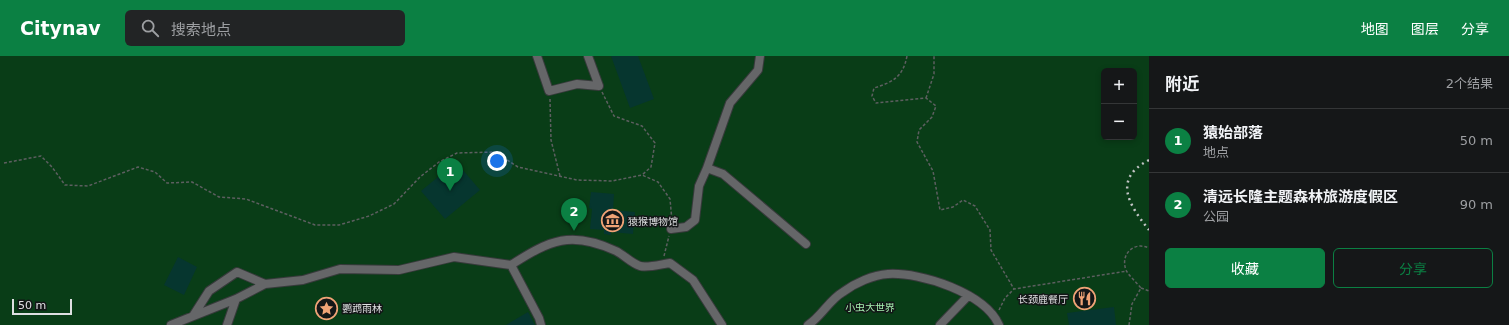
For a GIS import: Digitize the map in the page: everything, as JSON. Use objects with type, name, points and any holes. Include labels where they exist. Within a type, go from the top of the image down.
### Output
[{"type":"street","points":[[537,56],[549,91],[577,84],[599,86],[588,56]]},
{"type":"street","points":[[671,228],[686,227],[695,220],[699,186],[708,168],[730,103],[758,70],[760,56]]},
{"type":"street","points":[[708,168],[723,174],[806,244]]},
{"type":"street","points":[[171,325],[236,299],[265,284],[303,280],[340,269],[400,270],[454,257],[511,265],[537,248],[564,239],[585,240],[617,251],[640,266],[670,263],[693,280],[722,325]]},
{"type":"street","points":[[511,265],[539,318],[541,325]]},
{"type":"street","points":[[193,316],[209,291],[237,272],[265,284]]},
{"type":"street","points":[[808,325],[817,319],[842,292],[864,280],[886,274],[914,274],[946,284],[968,296],[995,316],[999,325]]},
{"type":"street","points":[[940,325],[968,296]]},
{"type":"street","points":[[227,325],[236,299]]},
{"type":"path","points":[[907,56],[905,65],[893,83],[874,88],[872,96],[876,103],[926,98],[936,106],[932,118],[919,130],[917,142],[933,171],[940,210],[953,207],[963,200],[975,206],[990,230],[991,250],[1014,289]]},
{"type":"path","points":[[926,98],[934,74],[934,56]]},
{"type":"path","points":[[4,163],[41,156],[52,166],[65,185],[88,186],[138,167],[155,172],[167,183],[192,182],[219,197],[246,199],[315,226],[339,225],[369,216],[394,204],[420,177],[439,162],[457,153],[495,152],[518,166],[577,180],[612,181],[642,175],[651,167],[655,143],[642,126],[614,116],[599,86]]},
{"type":"path","points":[[549,91],[551,140],[560,176]]},
{"type":"path","points":[[642,175],[658,182],[670,199],[673,224],[662,264]]},
{"type":"path","points":[[1149,248],[1142,245],[1133,247],[1126,253],[1125,262],[1127,271],[1141,288],[1149,291]]},
{"type":"path","points":[[995,316],[1005,298],[1014,289],[1127,271]]},
{"type":"path","points":[[1129,325],[1132,304],[1141,288]]},
{"type":"green space","name":"小虫大世界","points":[[0,56],[1149,56],[1149,325],[0,325]]},
{"type":"building","points":[[611,56],[638,56],[654,99],[630,108]]},
{"type":"building","points":[[456,162],[480,190],[445,219],[421,191]]},
{"type":"building","name":"猿猴博物馆","points":[[591,192],[614,194],[613,210],[635,212],[633,234],[611,232],[611,235],[604,234],[604,230],[590,229],[592,209],[589,208]]},
{"type":"building","points":[[178,257],[197,267],[184,295],[164,285]]},
{"type":"building","points":[[1114,307],[1116,325],[1069,325],[1067,313]]},
{"type":"building","points":[[528,312],[535,325],[506,325]]},
{"type":"railway","points":[[1149,160],[1138,167],[1131,175],[1127,184],[1130,202],[1149,230]]},
{"type":"place","name":"猿始部落","points":[[450,191]]},
{"type":"place","name":"猿猴博物馆","points":[[613,221]]},
{"type":"place","name":"清远长隆主题森林旅游度假区","points":[[574,231]]},
{"type":"place","name":"长颈鹿餐厅","points":[[1084,299]]},
{"type":"place","name":"鹦鹉雨林","points":[[326,308]]}]
